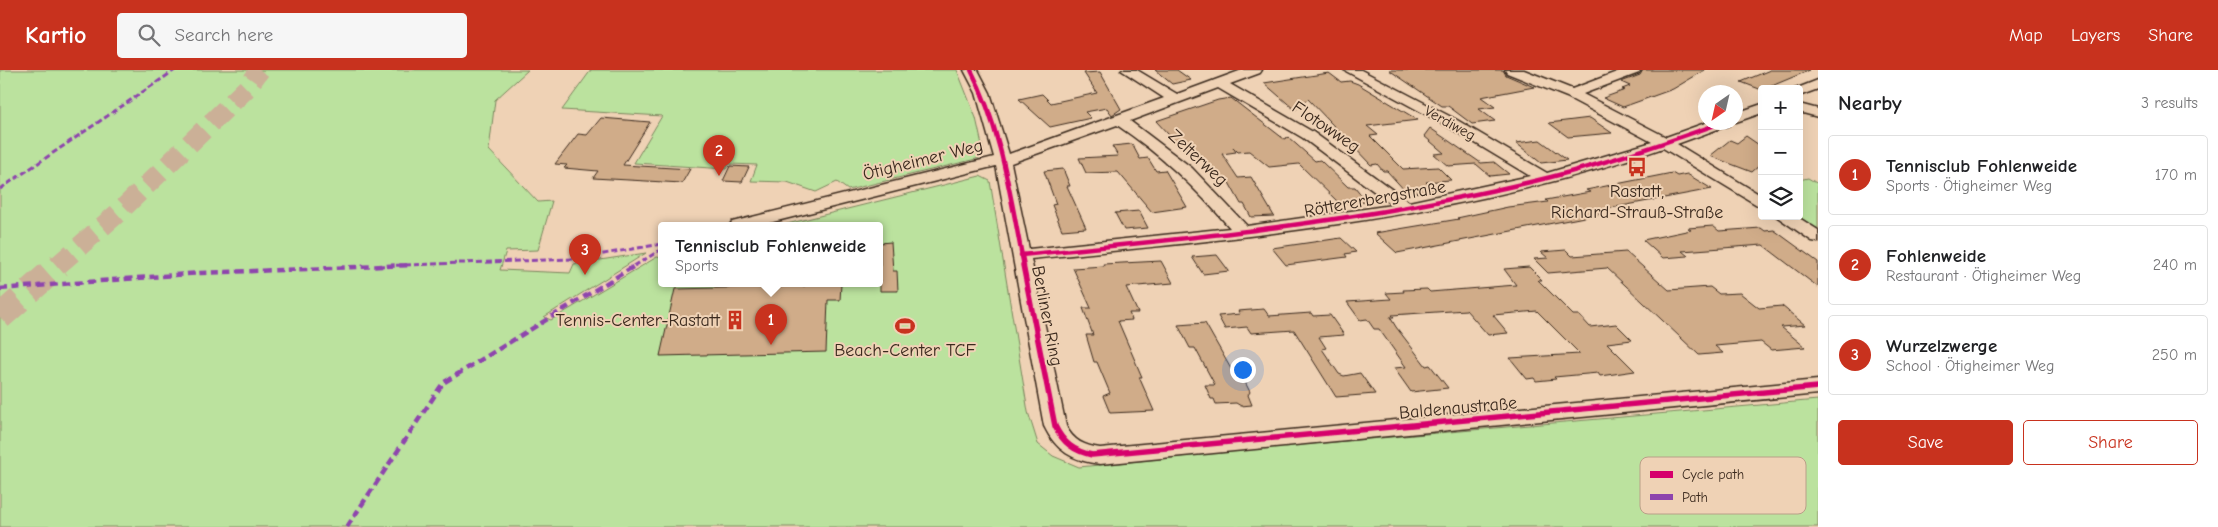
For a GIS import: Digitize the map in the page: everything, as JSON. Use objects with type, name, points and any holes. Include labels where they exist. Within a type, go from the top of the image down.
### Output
[{"type":"street","name":"Berliner Ring","points":[[971,70],[983,93],[1003,161],[1054,426],[1067,446],[1077,452],[1100,456]]},
{"type":"street","points":[[1128,70],[1177,100]]},
{"type":"street","name":"Ötigheimer Weg","points":[[754,222],[1003,161],[1177,100],[1255,70]]},
{"type":"street","name":"Verdiweg","points":[[1351,70],[1452,123],[1546,179]]},
{"type":"street","points":[[1512,70],[1572,94],[1666,144],[1758,201]]},
{"type":"street","points":[[1572,94],[1634,70]]},
{"type":"street","name":"Flotowweg","points":[[1220,84],[1308,135],[1407,208]]},
{"type":"street","points":[[1803,90],[1818,84]]},
{"type":"street","points":[[1803,109],[1818,113]]},
{"type":"street","points":[[1743,115],[1758,110]]},
{"type":"street","name":"Zelterweg","points":[[1119,120],[1144,136],[1191,174],[1244,233]]},
{"type":"street","name":"Röttererbergstraße","points":[[1021,255],[1244,233],[1407,208],[1546,179],[1666,144],[1703,130]]},
{"type":"street","points":[[1790,220],[1818,237]]},
{"type":"street","name":"Baldenaustraße","points":[[1100,456],[1818,388]]},
{"type":"green space","points":[[0,70],[528,70],[495,100],[489,150],[538,202],[552,201],[538,250],[506,251],[500,270],[570,273],[574,264],[646,253],[544,317],[551,320],[657,257],[658,287],[883,287],[883,222],[795,222],[980,176],[990,181],[1028,412],[1038,444],[1053,456],[1079,467],[1288,446],[1818,400],[1818,527],[0,527]]},
{"type":"green space","points":[[591,70],[957,70],[976,118],[984,154],[980,158],[848,190],[837,182],[816,192],[787,182],[751,181],[757,165],[729,164],[726,169],[634,163],[662,116],[562,110]]},
{"type":"green space","points":[[1808,178],[1818,184],[1818,229],[1803,219],[1803,179]]},
{"type":"building","points":[[1155,70],[1177,70],[1191,80],[1172,84]]},
{"type":"building","points":[[1389,70],[1503,70],[1506,75],[1534,87],[1481,97],[1495,107],[1479,109],[1495,121],[1472,124],[1448,106],[1442,106]]},
{"type":"building","points":[[1643,70],[1705,70],[1673,89],[1623,107],[1603,98],[1625,90],[1622,89],[1630,86],[1621,82],[1640,75]]},
{"type":"building","points":[[1770,70],[1810,70],[1774,85],[1758,85],[1758,88],[1741,82]]},
{"type":"building","points":[[1100,72],[1121,109],[1112,115],[1107,108],[1085,112],[1091,118],[1050,127],[1019,99],[1042,94],[1051,103],[1097,93],[1084,73]]},
{"type":"building","points":[[1329,73],[1341,82],[1350,81],[1358,84],[1418,120],[1367,126],[1378,135],[1370,136],[1403,169],[1438,167],[1451,180],[1426,182],[1435,191],[1407,193],[1387,171],[1383,171],[1377,164],[1371,165],[1308,99],[1295,110],[1264,83]]},
{"type":"building","points":[[1231,98],[1284,139],[1288,137],[1315,161],[1320,160],[1348,187],[1355,187],[1367,202],[1339,203],[1299,164],[1269,167],[1249,151],[1238,152],[1233,147],[1236,152],[1222,154],[1238,178],[1251,177],[1274,216],[1251,217],[1244,204],[1241,204],[1227,179],[1216,179],[1192,145],[1180,147],[1156,121],[1218,100]]},
{"type":"building","points":[[601,118],[650,122],[623,165],[690,169],[682,183],[593,178],[598,171],[564,168],[567,165],[555,164],[578,134],[587,135]]},
{"type":"building","points":[[1590,118],[1612,133],[1568,137],[1549,123]]},
{"type":"building","points":[[1430,128],[1481,163],[1494,162],[1509,174],[1490,176],[1476,164],[1448,166],[1434,154],[1444,153],[1424,136]]},
{"type":"building","points":[[1746,136],[1758,144],[1758,167],[1752,172],[1710,156],[1730,140],[1737,143]]},
{"type":"building","points":[[1540,140],[1567,160],[1541,163],[1516,143]]},
{"type":"building","points":[[1132,144],[1140,159],[1148,158],[1156,171],[1165,170],[1187,207],[1152,212],[1118,172],[1086,173],[1079,158],[1118,156],[1112,146]]},
{"type":"building","points":[[730,166],[749,167],[742,182],[723,181]]},
{"type":"building","points":[[1063,169],[1070,186],[1067,186],[1086,228],[1062,230],[1052,205],[1056,204],[1044,171]]},
{"type":"building","points":[[1672,173],[1677,176],[1687,174],[1712,189],[1595,211],[1600,214],[1397,253],[1375,233],[1459,219],[1457,218],[1508,207],[1548,202],[1546,200],[1590,192],[1586,190]]},
{"type":"building","points":[[1139,211],[1148,228],[1124,230],[1115,213]]},
{"type":"building","points":[[1713,226],[1719,231],[1761,228],[1765,231],[1774,230],[1818,262],[1818,287],[1763,245],[1682,251],[1688,256],[1663,258],[1643,240],[1691,230],[1688,228]]},
{"type":"building","points":[[1341,238],[1356,252],[1345,254],[1347,257],[1286,265],[1272,248]]},
{"type":"building","points":[[891,242],[893,271],[897,271],[898,291],[880,291],[880,287],[883,287],[883,243]]},
{"type":"building","points":[[1566,250],[1572,256],[1626,252],[1669,290],[1710,287],[1719,294],[1740,293],[1759,308],[1782,306],[1805,325],[1781,327],[1805,347],[1771,350],[1761,342],[1715,346],[1723,353],[1699,355],[1607,268],[1548,273],[1534,259],[1548,258],[1541,252]]},
{"type":"building","points":[[1217,255],[1229,271],[1203,274],[1192,257]]},
{"type":"building","points":[[1161,261],[1173,283],[1126,287],[1138,313],[1129,313],[1132,320],[1118,321],[1154,411],[1110,413],[1103,396],[1110,393],[1097,362],[1094,362],[1086,335],[1093,335],[1083,308],[1091,308],[1073,268],[1104,266],[1103,264]]},
{"type":"building","points":[[1529,267],[1542,280],[1538,280],[1573,315],[1579,315],[1590,327],[1616,324],[1632,340],[1607,343],[1635,371],[1600,376],[1598,373],[1554,377],[1556,379],[1536,381],[1534,378],[1527,379],[1510,358],[1580,354],[1537,311],[1493,315],[1508,333],[1488,335],[1466,310],[1392,315],[1394,317],[1390,317],[1396,327],[1426,366],[1430,365],[1448,388],[1411,392],[1394,368],[1406,367],[1379,329],[1374,329],[1367,319],[1360,320],[1347,302],[1391,299],[1386,293],[1404,292],[1403,290],[1427,289],[1430,292],[1516,285],[1504,269]]},
{"type":"building","name":"Tennis-Center-Rastatt","points":[[841,287],[840,300],[828,300],[826,352],[660,356],[675,289]]},
{"type":"building","points":[[1264,309],[1269,316],[1311,313],[1313,316],[1330,315],[1344,335],[1319,337],[1326,348],[1322,349],[1339,374],[1344,376],[1360,373],[1375,394],[1336,397],[1294,330],[1251,333],[1247,327],[1225,329],[1218,316],[1240,314],[1238,311]]},
{"type":"building","points":[[1205,323],[1239,383],[1245,382],[1250,392],[1248,395],[1252,405],[1241,406],[1236,403],[1216,404],[1214,399],[1211,399],[1205,385],[1215,385],[1195,348],[1190,348],[1178,325]]},
{"type":"tunnel","points":[[57,266],[119,212],[247,88],[260,70]]},
{"type":"tunnel","points":[[0,317],[59,265]]},
{"type":"marked path","points":[[0,189],[175,70]]},
{"type":"marked path","points":[[0,289],[200,273],[574,259],[658,245]]},
{"type":"marked path","points":[[347,527],[443,383],[658,251]]},
{"type":"cycle path","points":[[971,70],[983,93],[1003,161],[1055,426],[1062,439],[1078,451],[1100,456],[1818,387]]},
{"type":"cycle path","points":[[1021,255],[1289,226],[1465,196],[1552,176],[1639,152],[1701,130]]},
{"type":"place","name":"Rastatt, Richard-Strauß-Straße","points":[[1637,167]]},
{"type":"place","name":"Fohlenweide","points":[[719,176]]},
{"type":"place","name":"Wurzelzwerge","points":[[585,275]]},
{"type":"place","name":"Tennis-Center-Rastatt","points":[[735,320]]},
{"type":"place","name":"Beach-Center TCF","points":[[905,326]]},
{"type":"place","name":"Tennisclub Fohlenweide","points":[[771,345]]}]
